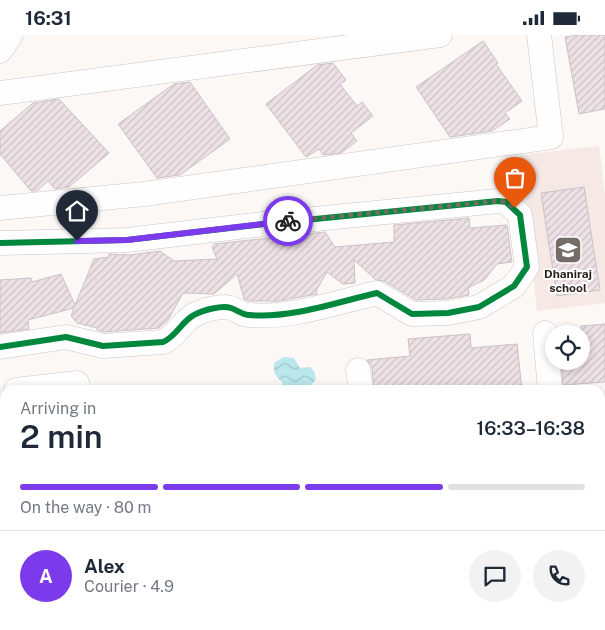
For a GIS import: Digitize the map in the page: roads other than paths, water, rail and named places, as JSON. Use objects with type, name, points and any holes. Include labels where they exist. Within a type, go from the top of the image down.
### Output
[{"type":"street","points":[[0,51],[11,35]]},
{"type":"street","points":[[0,93],[440,35]]},
{"type":"street","points":[[0,208],[144,193],[551,137],[539,35]]},
{"type":"street","points":[[0,243],[127,240],[264,223],[498,201],[506,202],[520,215],[527,267],[514,286],[486,303],[479,307],[448,313],[412,314],[377,293],[325,304],[307,310],[264,315],[246,315],[222,307],[193,315],[169,339],[162,342],[103,346],[66,337],[0,347]]},
{"type":"street","points":[[548,370],[550,385]]},
{"type":"street","points":[[60,385],[77,383],[77,385]]},
{"type":"water","points":[[284,357],[294,358],[300,368],[310,367],[314,371],[316,379],[311,385],[282,385],[274,371],[275,362]]},
{"type":"place","name":"Dhaniraj school","points":[[568,250]]}]
